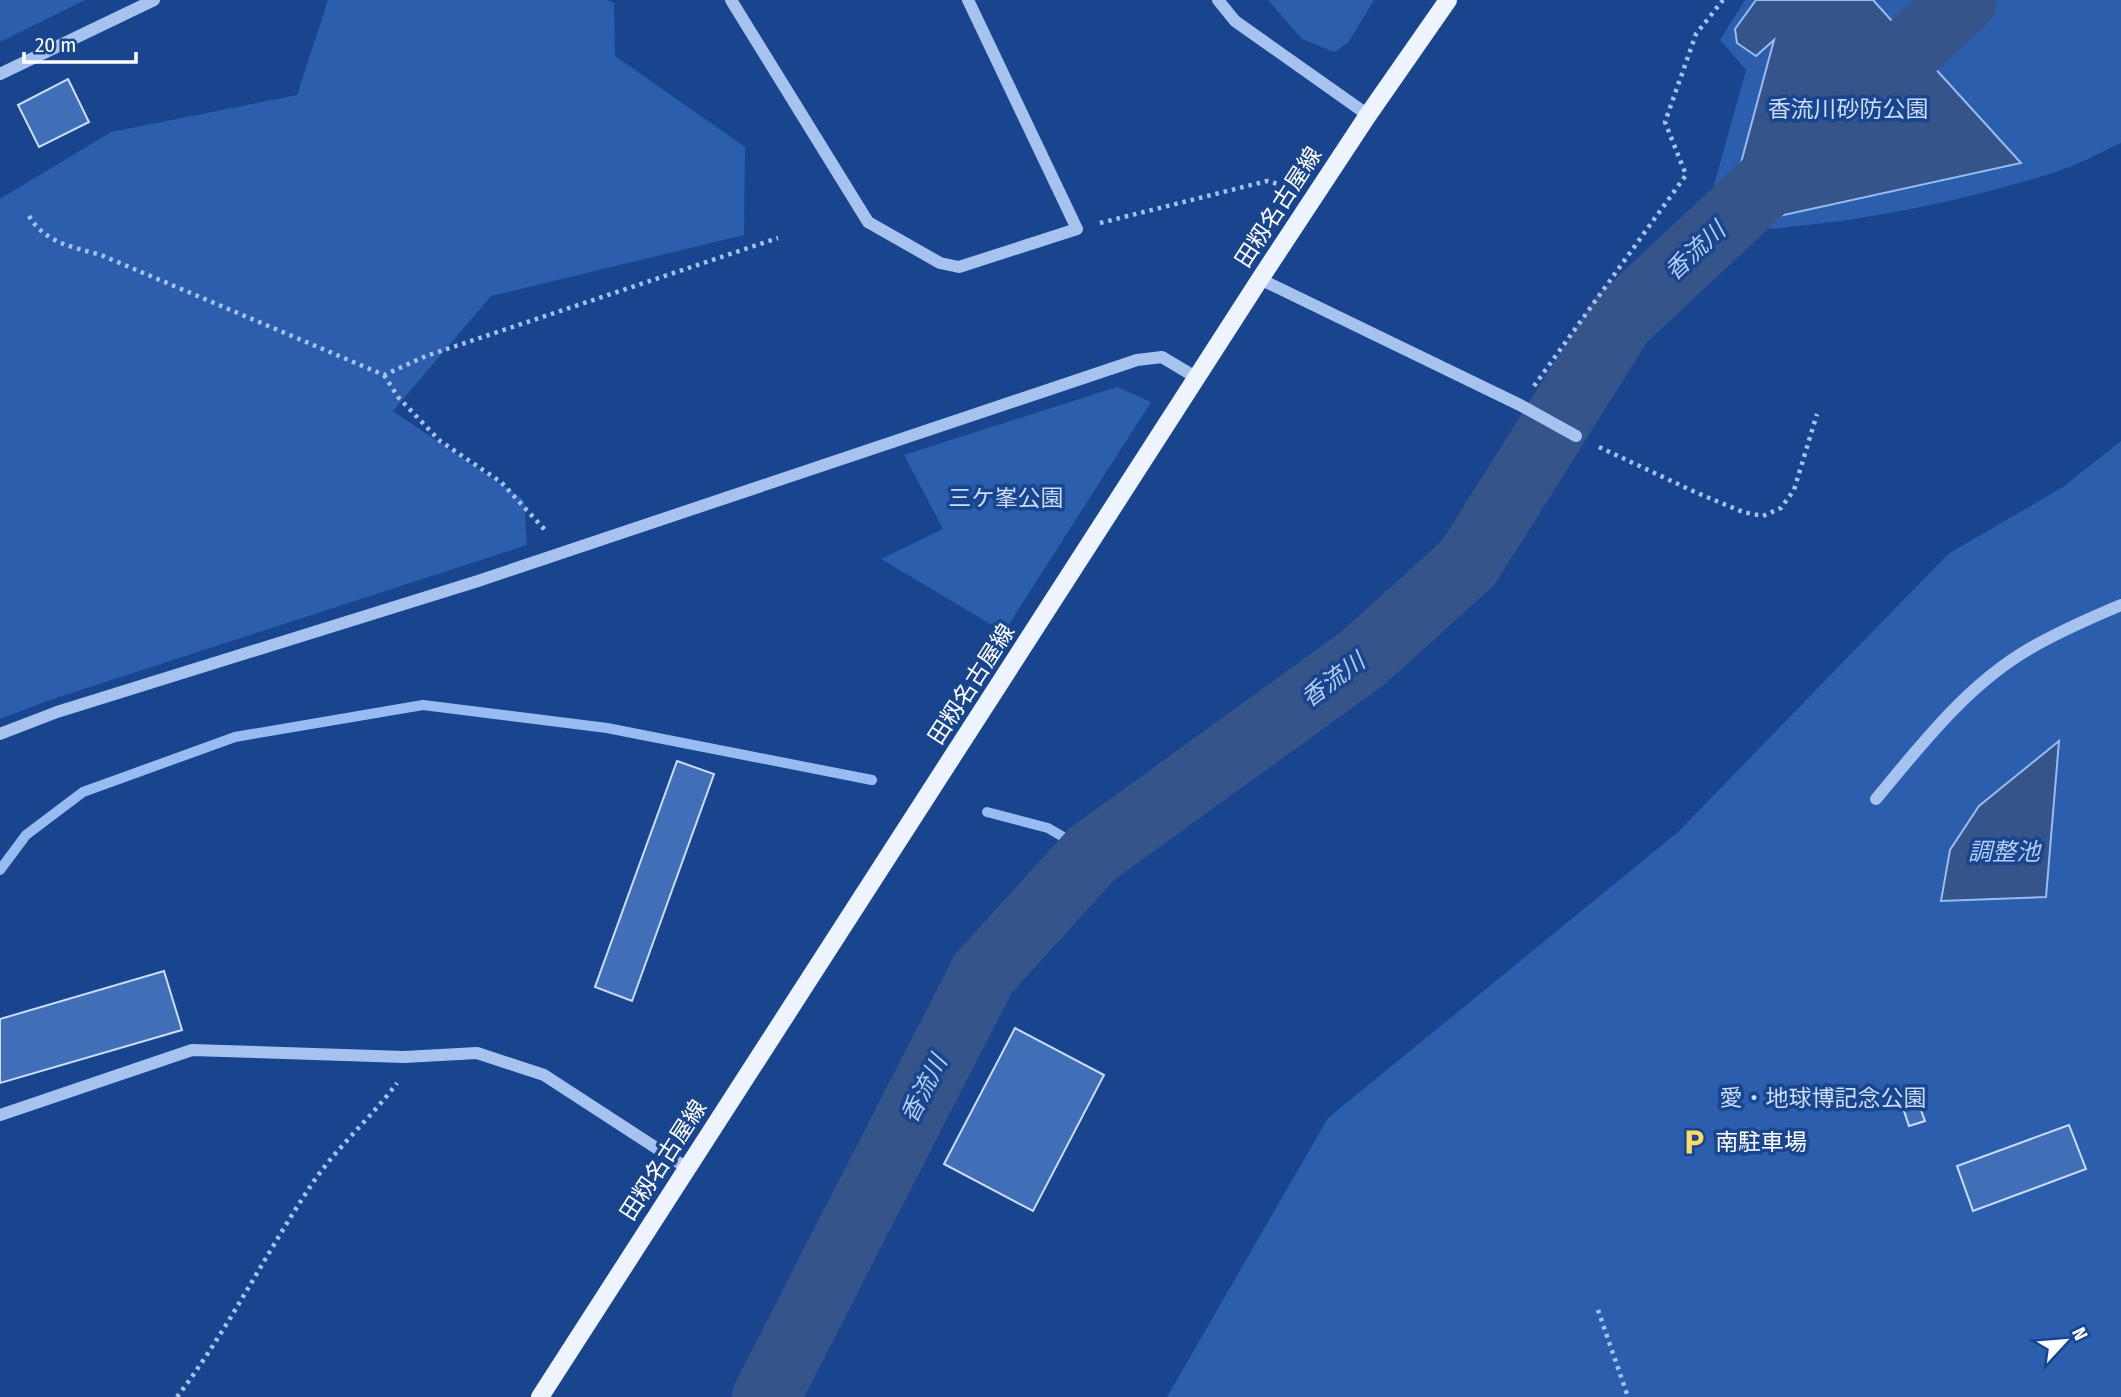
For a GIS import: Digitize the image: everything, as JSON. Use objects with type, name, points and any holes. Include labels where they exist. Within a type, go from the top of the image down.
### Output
[{"type":"main road","name":"田籾名古屋線","points":[[540,1397],[1260,279],[1448,0]]},
{"type":"street","points":[[0,74],[154,0]]},
{"type":"street","points":[[731,0],[868,222],[940,263],[959,267],[1077,229],[968,0]]},
{"type":"street","points":[[1218,0],[1235,21],[1368,116]]},
{"type":"street","points":[[1260,279],[1520,405],[1576,436]]},
{"type":"street","points":[[0,734],[57,712],[478,581],[1137,360],[1161,357],[1197,378]]},
{"type":"street","points":[[1876,799],[1931,733],[1987,679],[2028,649],[2121,605]]},
{"type":"street","points":[[0,1115],[192,1050],[404,1057],[477,1053],[544,1075],[687,1168]]},
{"type":"path","points":[[1520,405],[1686,175],[1665,122],[1696,34],[1723,0]]},
{"type":"path","points":[[1077,229],[1267,181],[1282,185]]},
{"type":"path","points":[[29,216],[37,230],[60,243],[102,256],[384,375],[398,397],[418,419],[440,440],[501,482],[531,517],[556,540],[562,553]]},
{"type":"path","points":[[384,375],[439,352],[778,238]]},
{"type":"path","points":[[1576,436],[1695,492],[1743,512],[1763,516],[1781,508],[1794,490],[1817,414]]},
{"type":"path","points":[[177,1397],[236,1311],[287,1222],[317,1177],[404,1072],[404,1057]]},
{"type":"path","points":[[1598,1310],[1628,1397]]},
{"type":"green space","points":[[0,0],[85,0],[0,42]]},
{"type":"green space","points":[[328,0],[607,0],[614,3],[615,56],[745,147],[744,235],[491,296],[393,411],[524,500],[527,545],[47,701],[0,719],[0,199],[111,132],[297,95]]},
{"type":"green space","points":[[1268,0],[1374,0],[1348,43],[1334,52],[1302,39]]},
{"type":"green space","name":"香流川砂防公園","points":[[1745,0],[2121,0],[2121,143],[2062,170],[1980,194],[1868,217],[1755,230],[1714,185],[1746,70],[1720,40]]},
{"type":"green space","name":"三ケ峯公園","points":[[1117,387],[1151,402],[1004,632],[881,559],[943,529],[904,455]]},
{"type":"green space","name":"愛・地球博記念公園","points":[[2121,441],[2121,1397],[1167,1397],[1328,1118],[1678,832],[1948,554],[2063,487]]},
{"type":"water","points":[[1756,0],[1873,0],[2021,163],[1761,220],[1735,185],[1774,40],[1756,56],[1737,43],[1735,29]]},
{"type":"water","name":"調整池","points":[[2059,741],[2046,897],[1941,901],[1950,850],[1979,806]]},
{"type":"building","points":[[68,79],[89,122],[39,147],[18,105]]},
{"type":"building","points":[[677,761],[714,774],[632,1001],[595,987]]},
{"type":"building","points":[[164,971],[182,1030],[0,1083],[0,1019]]},
{"type":"building","points":[[1015,1028],[1104,1075],[1033,1211],[944,1164]]},
{"type":"building","points":[[1915,1094],[1925,1121],[1909,1126],[1900,1099]]},
{"type":"building","points":[[2069,1125],[2086,1169],[1973,1211],[1957,1166]]},
{"type":"waterway","name":"香流川","points":[[766,1397],[983,974],[1092,854],[1363,658],[1468,563],[1621,320],[1963,0]]},
{"type":"waterway","points":[[0,870],[26,835],[83,792],[235,737],[423,705],[607,728],[872,780]]},
{"type":"waterway","points":[[987,812],[1048,828],[1092,854]]},
{"type":"place","name":"南駐車場","points":[[1694,1142]]}]
